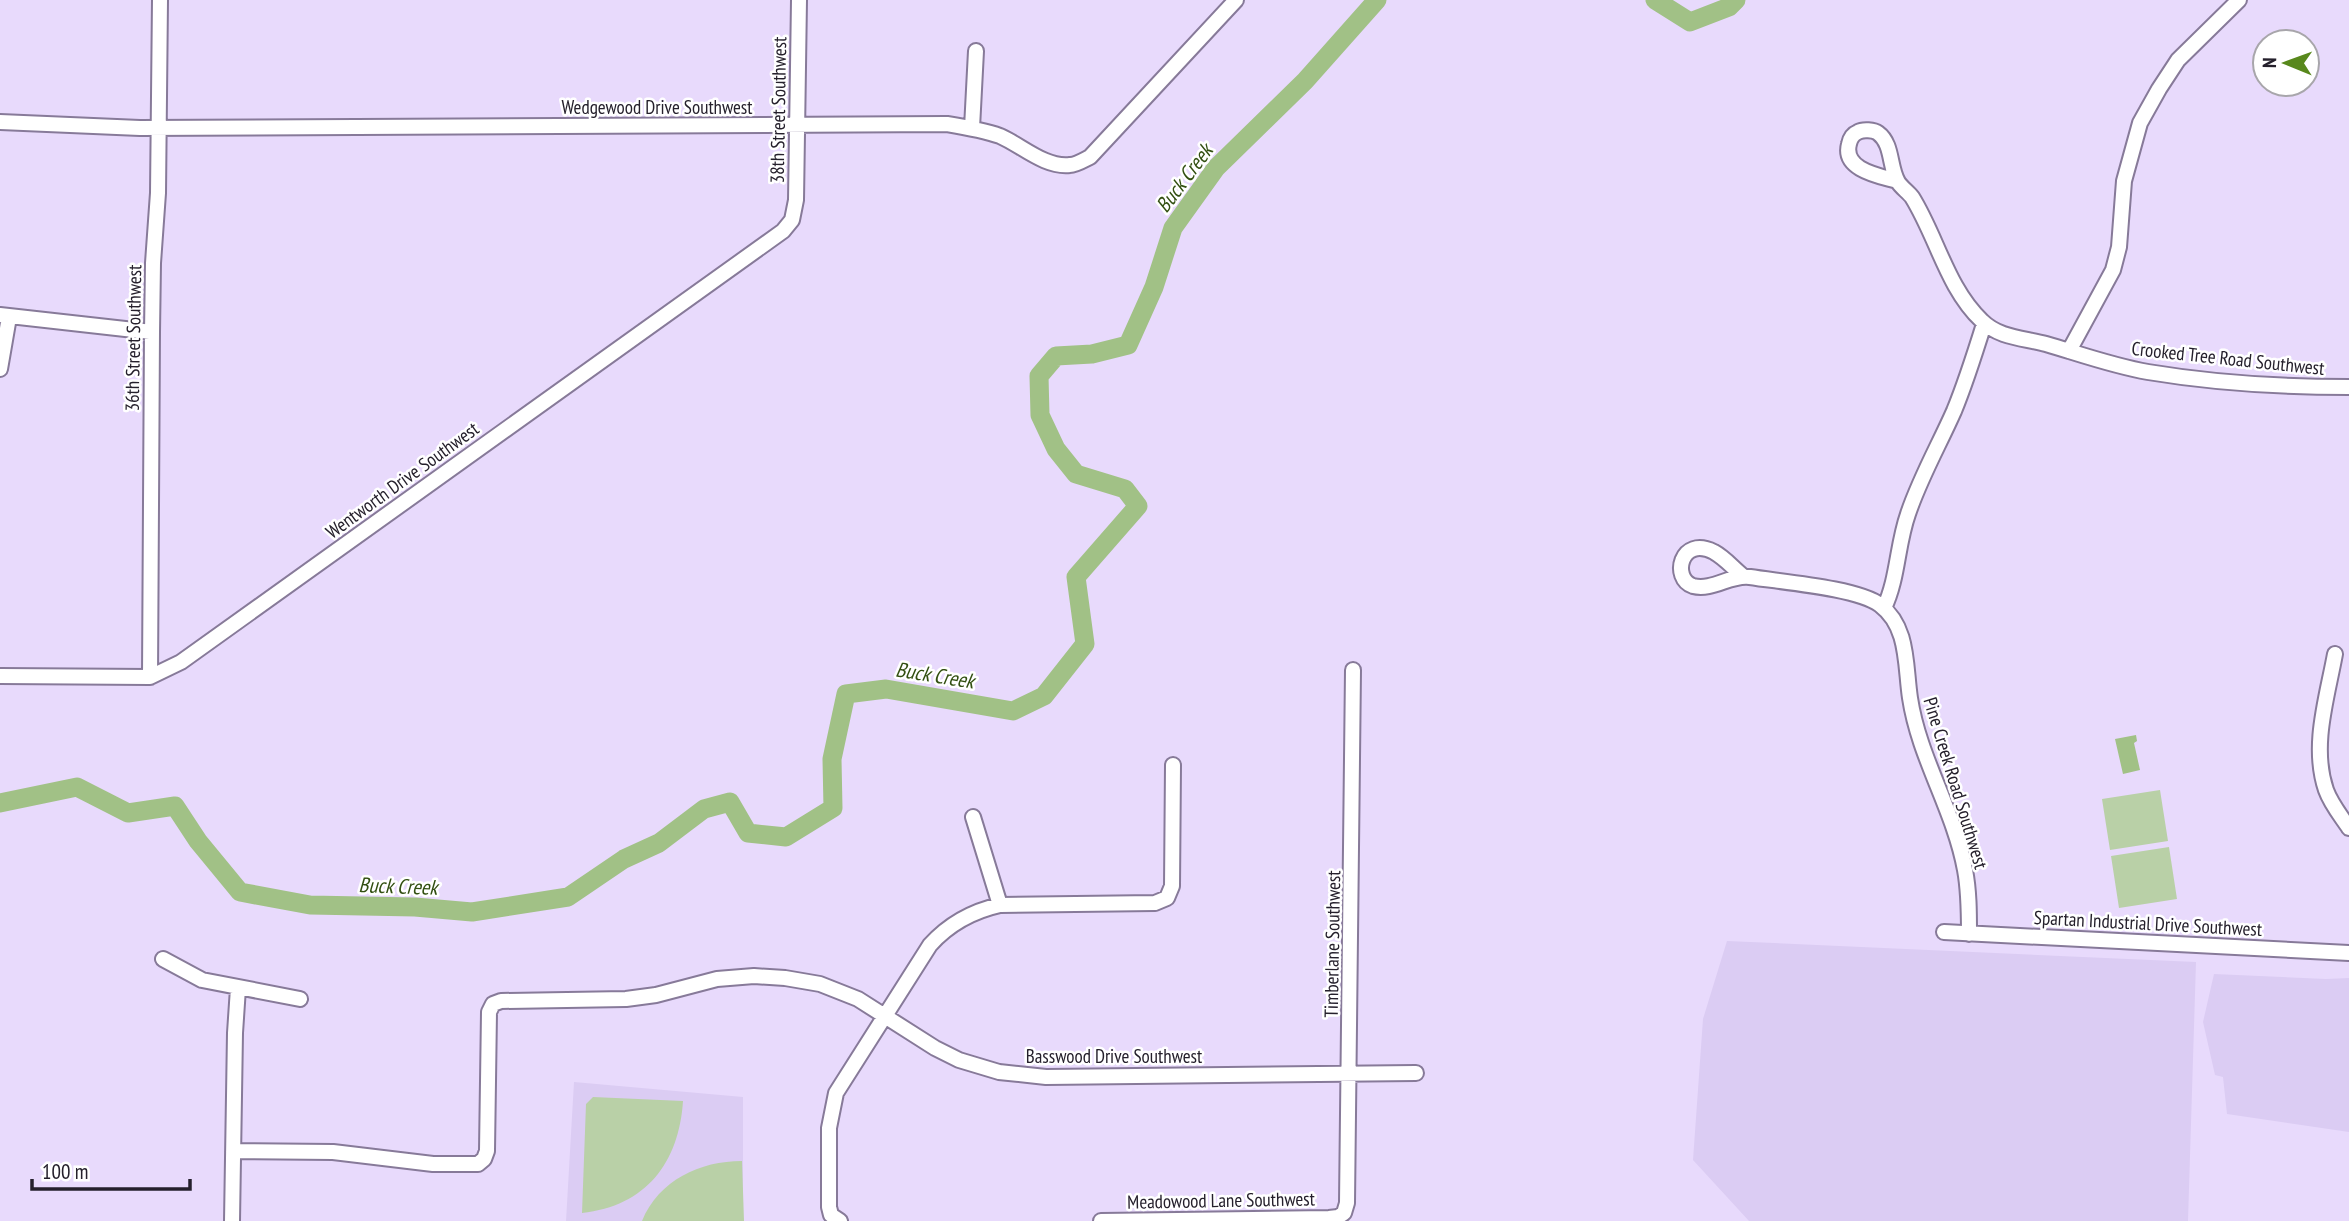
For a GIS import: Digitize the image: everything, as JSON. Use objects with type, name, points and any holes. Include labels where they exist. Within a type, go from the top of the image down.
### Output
[{"type":"street","name":"36th Street Southwest","points":[[150,677],[152,332],[160,0]]},
{"type":"street","name":"38th Street Southwest","points":[[792,220],[796,200],[799,0]]},
{"type":"street","name":"Wedgewood Drive Southwest","points":[[0,122],[159,127],[753,127],[798,124],[947,124],[1001,137],[1055,163],[1070,165],[1090,157],[1236,0]]},
{"type":"street","points":[[2069,351],[2113,270],[2119,247],[2124,181],[2140,123],[2178,60],[2239,0]]},
{"type":"street","points":[[972,128],[976,51]]},
{"type":"street","name":"Crooked Tree Road Southwest","points":[[1898,181],[1911,196],[1961,299],[1984,324],[2011,337],[2149,372],[2240,382],[2349,387]]},
{"type":"street","name":"Wentworth Drive Southwest","points":[[0,676],[150,677],[181,662],[783,231],[792,220]]},
{"type":"street","points":[[0,369],[5,316],[152,332]]},
{"type":"street","points":[[1743,576],[1855,593],[1884,608],[1893,585],[1908,514],[1928,463],[1964,387],[1984,324]]},
{"type":"street","name":"Pine Creek Road Southwest","points":[[1884,608],[1900,631],[1909,697],[1918,735],[1961,853],[1967,885],[1969,934]]},
{"type":"street","points":[[2335,654],[2319,738],[2319,764],[2326,792],[2349,828]]},
{"type":"street","name":"Timberlane Southwest","points":[[1341,1216],[1347,1203],[1353,670]]},
{"type":"street","points":[[837,1219],[829,1207],[828,1141],[833,1104],[844,1079],[884,1014],[936,938],[961,920],[1000,905],[1155,903],[1167,898],[1172,886],[1173,765]]},
{"type":"street","points":[[973,817],[1000,905]]},
{"type":"street","name":"Spartan Industrial Drive Southwest","points":[[1944,932],[2349,953]]},
{"type":"street","points":[[163,959],[202,980],[300,999]]},
{"type":"street","name":"Basswood Drive Southwest","points":[[233,1151],[332,1152],[433,1164],[478,1164],[487,1151],[489,1012],[493,1004],[500,1000],[636,999],[717,979],[762,976],[808,981],[832,988],[858,999],[935,1048],[959,1060],[986,1069],[1023,1076],[1416,1073]]},
{"type":"street","points":[[232,1221],[238,988]]},
{"type":"street","name":"Meadowood Lane Southwest","points":[[1101,1221],[1341,1216]]},
{"type":"shaded area","points":[[2136,735],[2137,741],[2134,743],[2140,770],[2123,774],[2115,739]]},
{"type":"shaded area","points":[[2160,790],[2168,841],[2110,850],[2102,799]]},
{"type":"shaded area","points":[[2169,847],[2177,899],[2119,908],[2111,856]]},
{"type":"shaded area","points":[[1727,941],[2196,962],[2188,1221],[1749,1221],[1693,1160],[1703,1019]]},
{"type":"shaded area","points":[[2214,974],[2349,978],[2349,1132],[2227,1114],[2223,1077],[2215,1075],[2203,1022]]},
{"type":"shaded area","points":[[574,1082],[743,1097],[743,1221],[566,1221]]},
{"type":"shaded area","points":[[593,1097],[683,1101],[675,1144],[655,1178],[624,1201],[605,1209],[582,1213],[586,1104]]},
{"type":"shaded area","points":[[742,1161],[744,1221],[642,1221],[659,1194],[683,1176],[711,1165]]},
{"type":"waterway","name":"Buck Creek","points":[[0,803],[77,787],[128,813],[175,806],[198,841],[240,892],[310,905],[415,907],[472,912],[568,897],[624,859],[659,843],[704,809],[730,802],[748,833],[786,837],[833,808],[832,759],[846,694],[886,689],[1013,711],[1044,696],[1085,644],[1076,577],[1138,506],[1125,489],[1076,474],[1056,449],[1040,415],[1039,376],[1056,356],[1092,354],[1128,345],[1154,287],[1173,228],[1216,168],[1305,81],[1377,0]]},
{"type":"waterway","name":"Buck Creek","points":[[1655,0],[1690,22],[1729,7],[1736,0]]}]
